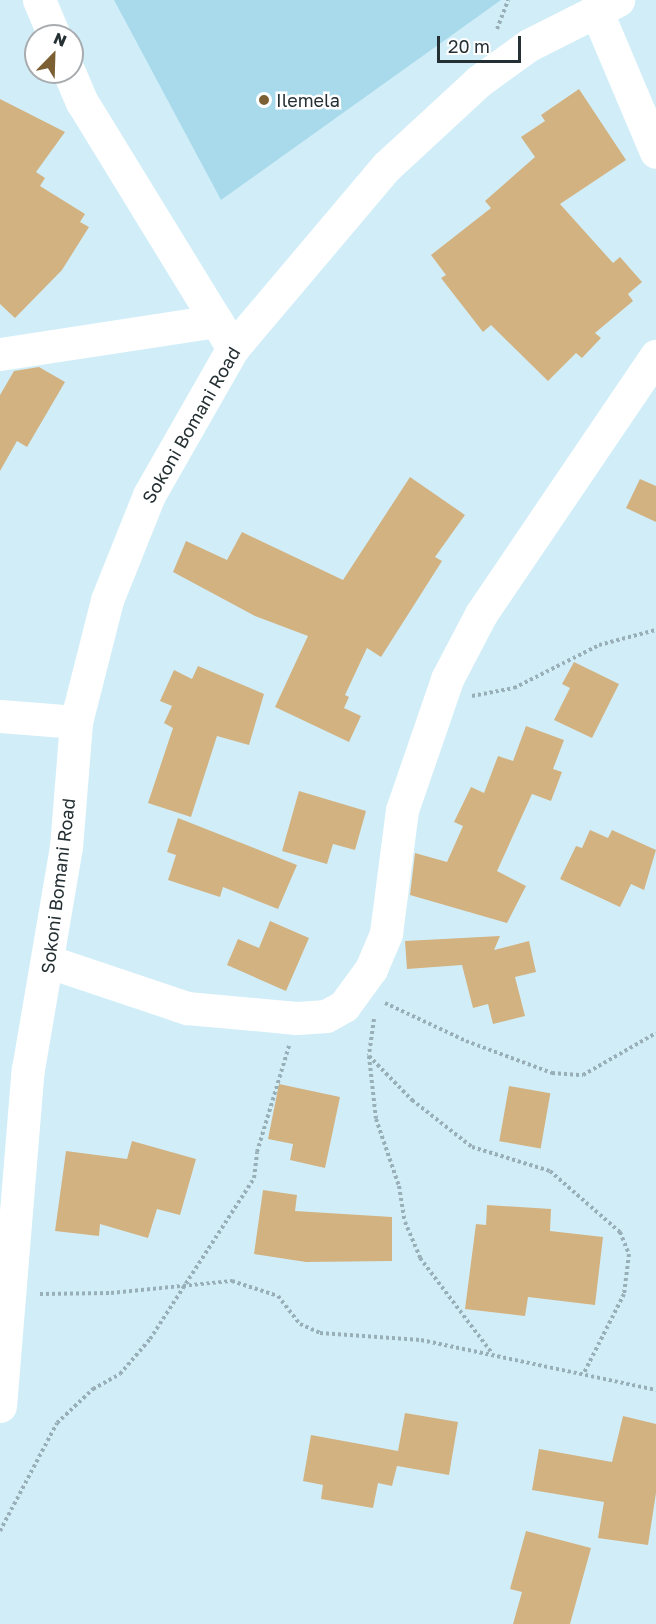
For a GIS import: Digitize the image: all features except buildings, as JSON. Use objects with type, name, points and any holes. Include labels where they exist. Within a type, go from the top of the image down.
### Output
[{"type":"street","points":[[39,0],[49,24]]},
{"type":"street","points":[[607,5],[656,152]]},
{"type":"street","name":"Sokoni Bomani Road","points":[[0,1406],[28,1069],[50,962],[76,722],[107,600],[149,495],[225,334],[309,253],[421,135],[529,45],[607,5]]},
{"type":"street","points":[[0,354],[225,334],[82,102],[74,84]]},
{"type":"street","points":[[50,962],[187,1008],[297,1018],[326,1016],[344,1006],[371,969],[386,933],[413,766],[447,679],[481,614],[656,356]]},
{"type":"street","points":[[0,716],[76,722]]},
{"type":"path","points":[[467,699],[514,688],[599,645],[656,630]]},
{"type":"path","points":[[382,994],[369,1056],[376,1119],[399,1186],[405,1222],[420,1258],[491,1352]]},
{"type":"path","points":[[381,1002],[552,1073],[583,1075],[656,1033]]},
{"type":"path","points":[[0,1532],[57,1423],[93,1389],[120,1374],[188,1288],[219,1228],[254,1178],[257,1152],[297,1018]]},
{"type":"path","points":[[369,1056],[420,1107],[472,1147],[550,1172],[620,1232],[629,1254],[624,1294],[584,1373]]},
{"type":"path","points":[[9,1294],[188,1288],[232,1281],[258,1286],[278,1296],[300,1324],[320,1333],[491,1352],[656,1390]]},
{"type":"shaded area","name":"Ilemela","points":[[114,0],[501,0],[221,200]]},
{"type":"place","name":"Ilemela","points":[[264,100]]}]
